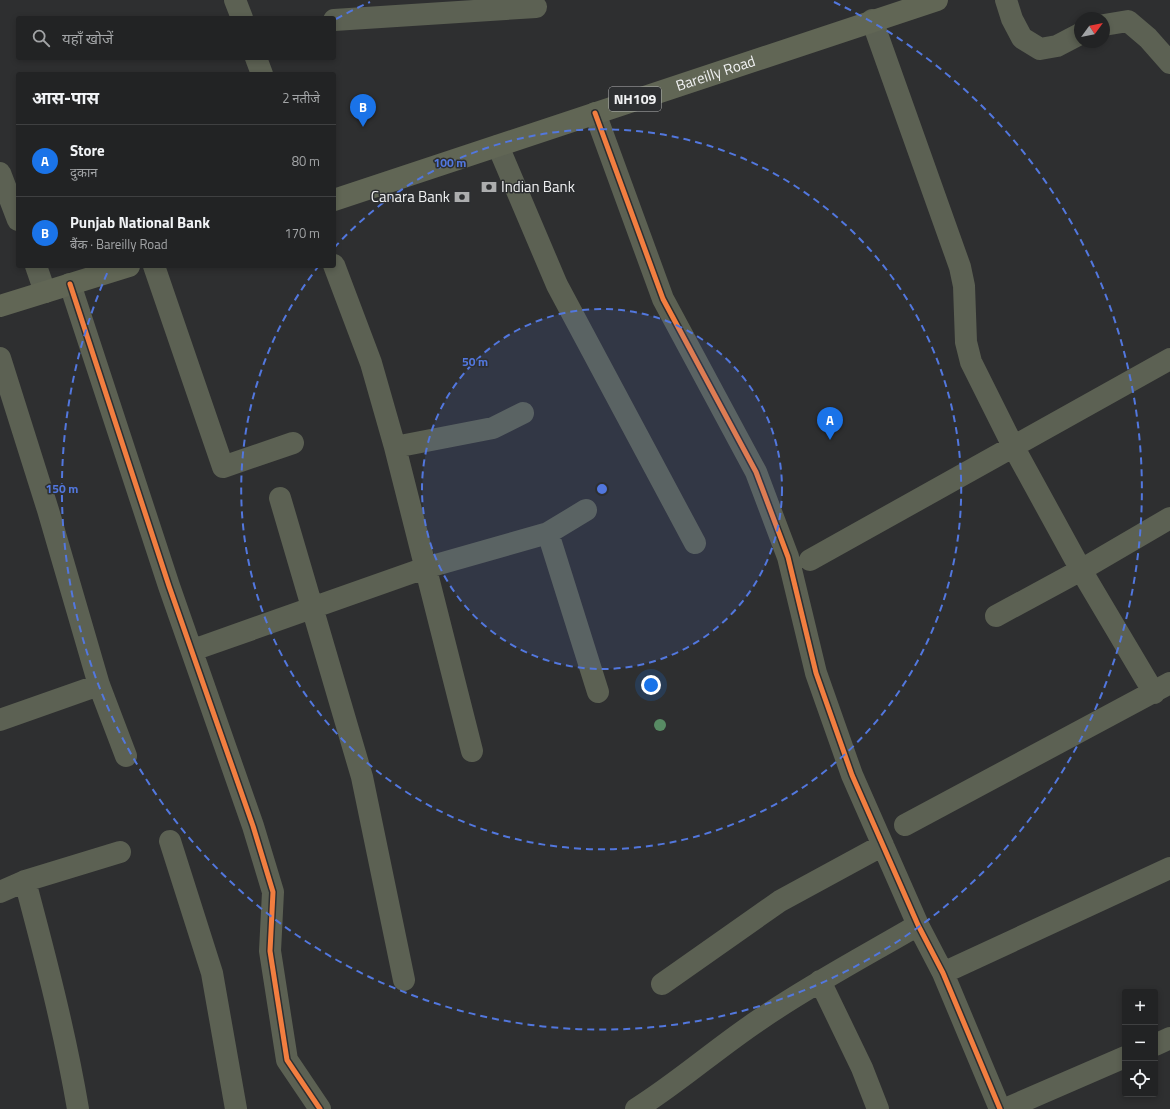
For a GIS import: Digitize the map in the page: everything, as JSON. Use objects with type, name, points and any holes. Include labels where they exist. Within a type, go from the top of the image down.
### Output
[{"type":"highway","name":"Bareilly Road","points":[[336,199],[872,20],[937,0]]},
{"type":"highway","points":[[0,306],[120,268]]},
{"type":"street","points":[[235,0],[241,16]]},
{"type":"street","points":[[1006,0],[1012,19],[1022,38],[1040,49],[1057,46],[1074,37]]},
{"type":"street","points":[[336,20],[536,7]]},
{"type":"street","points":[[872,20],[960,267],[964,286],[966,342],[971,362],[1013,446],[1081,570],[1162,688],[905,825]]},
{"type":"street","points":[[1110,24],[1128,21],[1148,38],[1170,63]]},
{"type":"street","points":[[257,60],[261,72]]},
{"type":"street","points":[[595,113],[663,299],[756,472],[788,557],[816,673],[852,775],[918,925],[943,973],[1000,1109]]},
{"type":"street","points":[[498,146],[556,285],[694,543]]},
{"type":"street","points":[[0,173],[16,215]]},
{"type":"street","points":[[37,268],[45,292]]},
{"type":"street","points":[[155,268],[223,467],[293,444]]},
{"type":"street","points":[[335,268],[371,363],[395,447],[472,751]]},
{"type":"street","points":[[70,284],[166,578],[193,650],[253,826],[273,892],[270,951],[287,1060],[320,1109]]},
{"type":"street","points":[[0,358],[48,510],[99,685],[126,756]]},
{"type":"street","points":[[810,560],[1170,359]]},
{"type":"street","points":[[395,447],[493,428],[522,413]]},
{"type":"street","points":[[280,498],[362,777],[404,980]]},
{"type":"street","points":[[193,650],[425,568],[548,532],[586,510]]},
{"type":"street","points":[[996,616],[1081,570],[1170,518]]},
{"type":"street","points":[[548,532],[598,692]]},
{"type":"street","points":[[0,720],[99,685]]},
{"type":"street","points":[[170,841],[212,973],[236,1109]]},
{"type":"street","points":[[662,984],[780,901],[883,845]]},
{"type":"street","points":[[0,892],[25,880],[120,852]]},
{"type":"street","points":[[943,973],[1170,868]]},
{"type":"street","points":[[25,880],[52,982],[78,1109]]},
{"type":"street","points":[[636,1109],[663,1102],[758,1020],[820,981],[918,925]]},
{"type":"street","points":[[820,981],[862,1068],[878,1109]]},
{"type":"street","points":[[1158,1043],[1170,1038]]},
{"type":"street","points":[[1005,1109],[1122,1058]]},
{"type":"cycle path","points":[[595,113],[663,299],[756,472],[788,557],[816,673],[852,775],[918,925],[943,973],[1000,1109]]},
{"type":"cycle path","points":[[70,284],[169,586],[253,826],[273,892],[270,951],[287,1060],[320,1109]]},
{"type":"place","name":"Punjab National Bank","points":[[363,127]]},
{"type":"place","name":"Indian Bank","points":[[489,187]]},
{"type":"place","name":"Canara Bank","points":[[462,197]]},
{"type":"place","name":"Store","points":[[830,440]]}]
